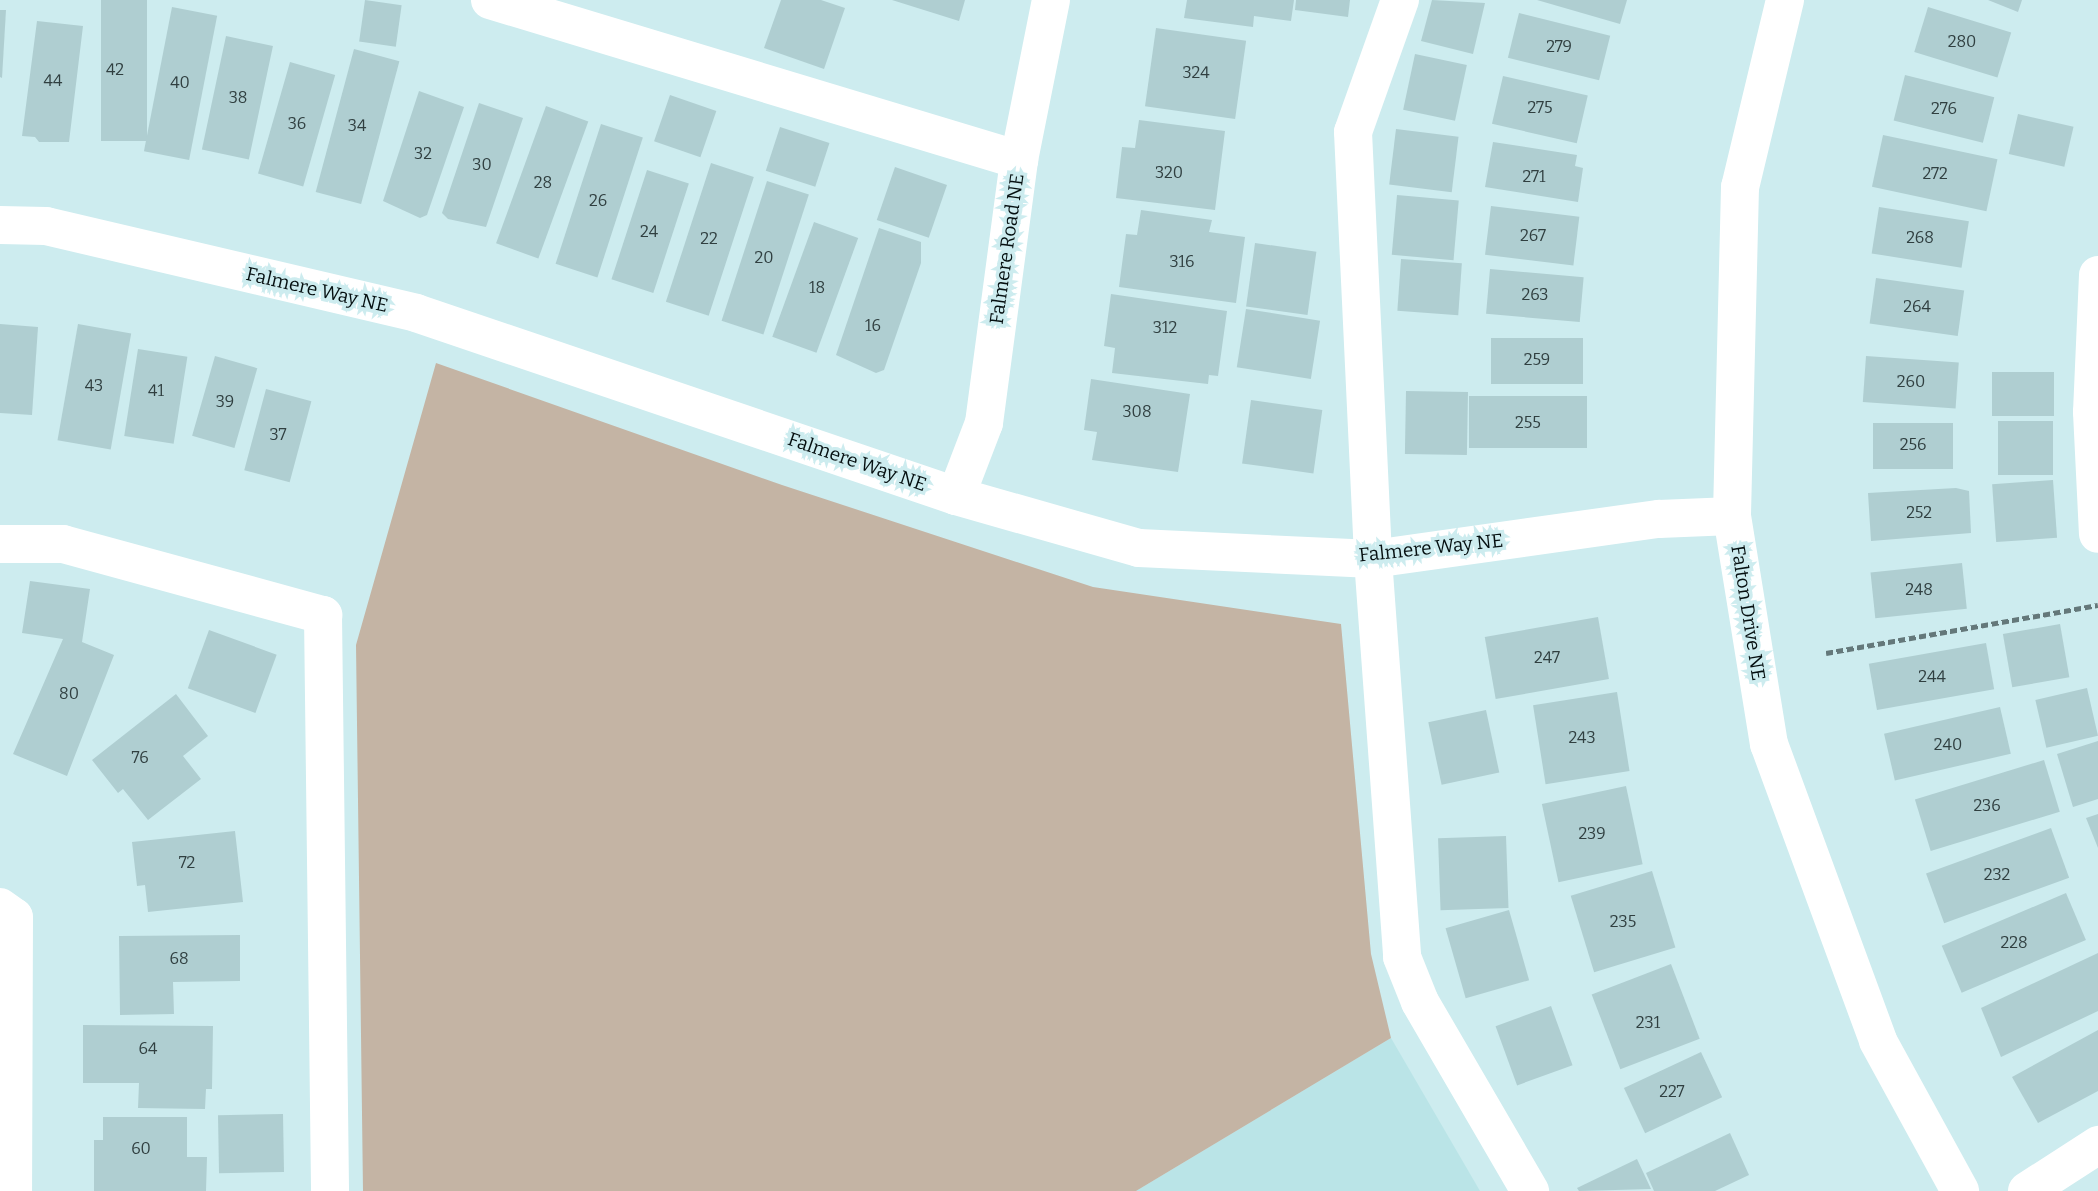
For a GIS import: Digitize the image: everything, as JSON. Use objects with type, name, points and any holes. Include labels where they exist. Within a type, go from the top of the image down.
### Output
[{"type":"street","points":[[490,0],[1019,160]]},
{"type":"street","name":"Falmere Road NE","points":[[956,496],[984,423],[1019,160],[1051,0]]},
{"type":"street","points":[[1400,0],[1353,132],[1373,559],[1402,957],[1420,1002],[1531,1191]]},
{"type":"street","name":"Falton Drive NE","points":[[1785,0],[1740,187],[1732,516],[1769,744],[1878,1041],[1960,1191]]},
{"type":"street","name":"Falmere Way NE","points":[[0,225],[46,226],[416,313],[956,496],[1139,548],[1373,559],[1658,520],[1732,516]]},
{"type":"street","points":[[2098,275],[2092,412],[2098,534]]},
{"type":"street","points":[[0,544],[63,544],[323,615],[330,1191]]},
{"type":"street","points":[[0,907],[14,917],[13,1191]]},
{"type":"street","points":[[2027,1191],[2098,1145]]},
{"type":"path","points":[[1826,653],[2061,608],[2098,605]]},
{"type":"shaded area","points":[[436,363],[782,485],[1093,587],[1341,624],[1371,954],[1391,1038],[1136,1191],[363,1191],[356,645]]},
{"type":"shaded area","points":[[1391,1038],[1480,1191],[1136,1191]]},
{"type":"building","points":[[101,0],[147,0],[147,141],[101,141]]},
{"type":"building","points":[[365,0],[402,5],[396,47],[359,42]]},
{"type":"building","points":[[781,0],[821,0],[845,8],[824,69],[764,48]]},
{"type":"building","points":[[892,0],[965,0],[959,21]]},
{"type":"building","points":[[1187,0],[1294,0],[1291,21],[1254,16],[1253,27],[1184,18]]},
{"type":"building","points":[[1296,0],[1350,0],[1348,17],[1295,10]]},
{"type":"building","points":[[1432,0],[1485,3],[1473,54],[1421,41]]},
{"type":"building","points":[[1537,0],[1627,0],[1620,24]]},
{"type":"building","points":[[1988,0],[2022,0],[2018,12]]},
{"type":"building","points":[[172,7],[217,16],[189,160],[144,151]]},
{"type":"building","points":[[1928,7],[2011,32],[1997,77],[1914,52]]},
{"type":"building","points":[[0,10],[6,10],[2,78],[0,77]]},
{"type":"building","points":[[1519,13],[1610,36],[1599,80],[1508,58]]},
{"type":"building","points":[[37,21],[83,26],[69,142],[39,142],[35,137],[22,136]]},
{"type":"building","points":[[1156,28],[1246,41],[1235,119],[1145,106]]},
{"type":"building","points":[[226,36],[273,46],[249,159],[202,149]]},
{"type":"building","points":[[354,49],[399,61],[361,204],[316,192]]},
{"type":"building","points":[[1415,54],[1467,65],[1455,121],[1403,110]]},
{"type":"building","points":[[290,62],[335,75],[303,186],[258,174]]},
{"type":"building","points":[[1905,75],[1994,97],[1983,143],[1894,121]]},
{"type":"building","points":[[1503,76],[1588,96],[1577,143],[1492,124]]},
{"type":"building","points":[[419,91],[464,107],[427,215],[420,218],[383,201]]},
{"type":"building","points":[[670,95],[716,111],[700,157],[654,141]]},
{"type":"building","points":[[479,103],[523,118],[486,227],[448,219],[442,213]]},
{"type":"building","points":[[546,106],[588,121],[538,259],[496,243]]},
{"type":"building","points":[[2018,114],[2074,127],[2064,167],[2009,154]]},
{"type":"building","points":[[1139,120],[1225,131],[1215,210],[1116,198],[1122,147],[1135,148]]},
{"type":"building","points":[[601,124],[643,138],[597,277],[556,264]]},
{"type":"building","points":[[780,127],[829,143],[815,187],[766,171]]},
{"type":"building","points":[[1396,129],[1459,137],[1452,192],[1389,185]]},
{"type":"building","points":[[1883,135],[1997,159],[1986,211],[1872,187]]},
{"type":"building","points":[[1493,142],[1577,155],[1575,166],[1583,168],[1578,202],[1485,187]]},
{"type":"building","points":[[711,163],[754,177],[709,316],[666,302]]},
{"type":"building","points":[[895,167],[947,185],[929,238],[877,220]]},
{"type":"building","points":[[647,170],[689,184],[653,293],[611,279]]},
{"type":"building","points":[[767,181],[809,195],[763,334],[722,321]]},
{"type":"building","points":[[1397,195],[1459,200],[1454,260],[1392,255]]},
{"type":"building","points":[[1491,206],[1579,217],[1573,265],[1485,255]]},
{"type":"building","points":[[1879,207],[1969,221],[1962,268],[1872,253]]},
{"type":"building","points":[[1141,210],[1212,220],[1209,232],[1245,237],[1236,303],[1119,287],[1126,234],[1137,235]]},
{"type":"building","points":[[814,222],[858,238],[816,353],[772,337]]},
{"type":"building","points":[[879,228],[921,242],[921,263],[884,370],[876,373],[836,355]]},
{"type":"building","points":[[1255,243],[1316,252],[1307,315],[1246,306]]},
{"type":"building","points":[[1401,259],[1462,263],[1458,315],[1397,311]]},
{"type":"building","points":[[1490,269],[1584,277],[1580,322],[1486,314]]},
{"type":"building","points":[[1876,278],[1964,290],[1958,336],[1870,324]]},
{"type":"building","points":[[1111,294],[1227,311],[1218,376],[1209,375],[1208,384],[1112,373],[1115,348],[1104,346]]},
{"type":"building","points":[[1246,309],[1320,321],[1311,379],[1237,367]]},
{"type":"building","points":[[0,324],[38,327],[32,415],[0,413]]},
{"type":"building","points":[[78,324],[131,333],[111,450],[58,440]]},
{"type":"building","points":[[1491,338],[1583,338],[1583,384],[1491,384]]},
{"type":"building","points":[[138,349],[187,357],[174,444],[124,436]]},
{"type":"building","points":[[215,356],[257,368],[234,448],[192,436]]},
{"type":"building","points":[[1866,356],[1959,362],[1956,408],[1863,402]]},
{"type":"building","points":[[1992,372],[2054,372],[2054,416],[1992,416]]},
{"type":"building","points":[[1091,379],[1190,394],[1178,472],[1092,460],[1097,432],[1084,430]]},
{"type":"building","points":[[266,389],[311,401],[290,482],[244,470]]},
{"type":"building","points":[[1406,391],[1468,392],[1467,455],[1405,454]]},
{"type":"building","points":[[1469,396],[1587,396],[1587,448],[1469,448]]},
{"type":"building","points":[[1251,400],[1322,410],[1313,473],[1242,463]]},
{"type":"building","points":[[1998,421],[2053,421],[2053,475],[1998,475]]},
{"type":"building","points":[[1873,423],[1953,423],[1953,469],[1873,469]]},
{"type":"building","points":[[2053,480],[2057,538],[1996,542],[1992,484]]},
{"type":"building","points":[[1956,488],[1969,491],[1971,533],[1871,541],[1868,493]]},
{"type":"building","points":[[1962,563],[1967,609],[1875,618],[1871,573]]},
{"type":"building","points":[[30,581],[90,589],[82,642],[114,655],[67,776],[13,754],[63,639],[22,633]]},
{"type":"building","points":[[1598,617],[1609,679],[1496,699],[1485,637]]},
{"type":"building","points":[[2060,624],[2069,677],[2012,687],[2003,634]]},
{"type":"building","points":[[209,630],[277,655],[255,713],[188,688]]},
{"type":"building","points":[[1986,643],[1994,689],[1877,710],[1869,664]]},
{"type":"building","points":[[2087,688],[2098,736],[2046,748],[2035,700]]},
{"type":"building","points":[[1617,692],[1630,771],[1546,784],[1533,705]]},
{"type":"building","points":[[176,694],[208,736],[183,756],[201,779],[148,820],[123,789],[118,793],[92,760]]},
{"type":"building","points":[[2000,707],[2011,754],[1895,781],[1884,734]]},
{"type":"building","points":[[1486,710],[1499,773],[1442,785],[1428,722]]},
{"type":"building","points":[[2098,741],[2098,799],[2073,807],[2057,754]]},
{"type":"building","points":[[2044,760],[2060,812],[1931,851],[1915,799]]},
{"type":"building","points":[[1626,786],[1643,864],[1559,882],[1542,804]]},
{"type":"building","points":[[2098,814],[2098,848],[2086,818]]},
{"type":"building","points":[[2051,828],[2069,878],[1944,923],[1926,873]]},
{"type":"building","points":[[235,831],[243,902],[148,912],[145,885],[137,886],[132,842]]},
{"type":"building","points":[[1506,836],[1509,908],[1441,910],[1438,838]]},
{"type":"building","points":[[1652,871],[1675,948],[1594,972],[1571,896]]},
{"type":"building","points":[[2066,893],[2086,940],[1962,993],[1942,946]]},
{"type":"building","points":[[1509,910],[1529,980],[1466,998],[1446,928]]},
{"type":"building","points":[[240,935],[240,981],[173,982],[174,1014],[120,1015],[119,936]]},
{"type":"building","points":[[2098,953],[2098,1011],[2001,1057],[1981,1008]]},
{"type":"building","points":[[1671,964],[1700,1039],[1620,1069],[1592,994]]},
{"type":"building","points":[[1551,1006],[1573,1065],[1517,1085],[1496,1026]]},
{"type":"building","points":[[83,1025],[213,1026],[212,1089],[206,1089],[205,1109],[138,1108],[139,1083],[83,1083]]},
{"type":"building","points":[[2098,1030],[2098,1091],[2038,1123],[2012,1077]]},
{"type":"building","points":[[1701,1052],[1722,1097],[1645,1133],[1624,1088]]},
{"type":"building","points":[[283,1114],[284,1172],[219,1173],[218,1115]]},
{"type":"building","points":[[103,1117],[187,1117],[187,1157],[207,1157],[206,1191],[94,1191],[94,1140],[103,1140]]},
{"type":"building","points":[[1730,1133],[1749,1175],[1715,1191],[1654,1191],[1646,1173]]},
{"type":"building","points":[[1637,1159],[1651,1189],[1579,1191],[1577,1188]]}]
